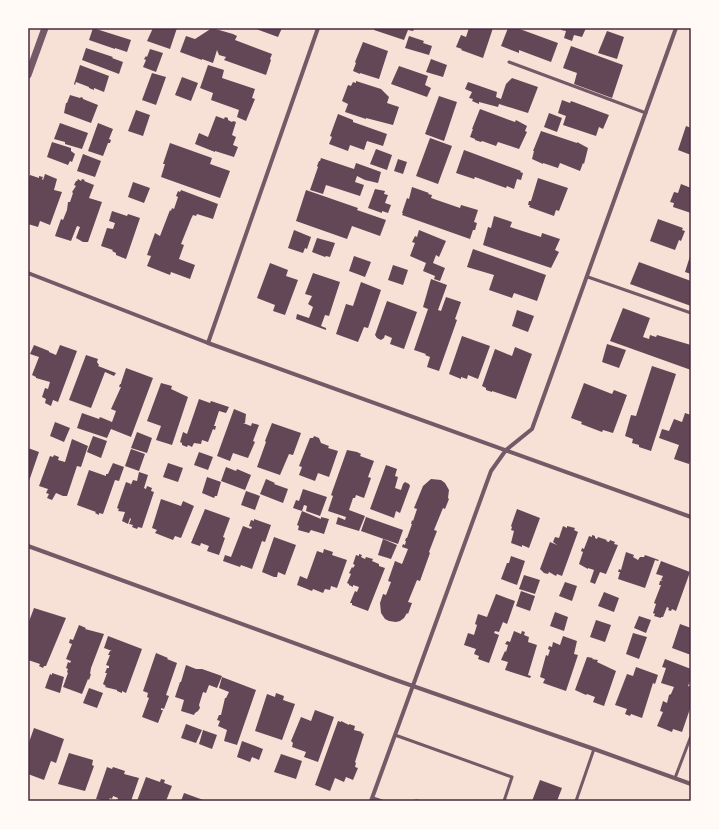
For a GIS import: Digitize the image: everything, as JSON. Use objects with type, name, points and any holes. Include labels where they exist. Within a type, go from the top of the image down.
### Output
[{"type":"street","points":[[28,75],[46,28]]},
{"type":"street","points":[[208,342],[318,28]]},
{"type":"street","points":[[372,799],[491,471],[506,450],[532,429],[588,277],[676,28]]},
{"type":"street","points":[[28,273],[208,342],[691,518]]},
{"type":"street","points":[[28,546],[413,686],[691,784]]},
{"type":"lane","points":[[509,62],[646,113]]},
{"type":"lane","points":[[588,277],[691,313]]},
{"type":"lane","points":[[395,735],[512,777],[504,801]]},
{"type":"lane","points":[[675,778],[691,736]]},
{"type":"lane","points":[[576,801],[594,749]]},
{"type":"lane","points":[[372,799],[382,801]]},
{"type":"building","points":[[93,28],[131,40],[127,52],[89,40]]},
{"type":"building","points":[[153,28],[177,28],[170,49],[147,41]]},
{"type":"building","points":[[212,28],[233,34],[237,36],[235,40],[272,54],[266,75],[224,60],[226,57],[219,55],[217,50],[213,63],[180,52],[186,36],[195,39]]},
{"type":"building","points":[[253,28],[282,28],[278,37]]},
{"type":"building","points":[[374,28],[415,28],[413,31],[408,30],[404,40],[374,30]]},
{"type":"building","points":[[469,28],[493,28],[483,58],[456,47],[461,35],[466,37]]},
{"type":"building","points":[[508,28],[517,28],[558,43],[551,62],[519,50],[519,53],[501,46]]},
{"type":"building","points":[[562,28],[586,28],[582,37],[574,35],[572,41],[564,38],[566,31],[561,30]]},
{"type":"building","points":[[607,31],[624,37],[617,59],[598,53]]},
{"type":"building","points":[[409,36],[424,41],[423,43],[432,46],[429,55],[405,48]]},
{"type":"building","points":[[363,42],[388,51],[379,79],[353,71]]},
{"type":"building","points":[[571,46],[623,65],[612,98],[574,84],[577,73],[563,68]]},
{"type":"building","points":[[86,48],[123,62],[119,74],[82,60]]},
{"type":"building","points":[[150,49],[163,53],[156,72],[143,67],[146,60],[144,59],[146,56],[147,57]]},
{"type":"building","points":[[431,59],[447,65],[443,77],[426,72]]},
{"type":"building","points":[[80,65],[109,76],[104,92],[94,88],[94,90],[76,82],[75,85],[74,84]]},
{"type":"building","points":[[208,65],[224,70],[222,78],[255,89],[252,98],[255,99],[246,121],[237,117],[239,110],[211,100],[213,93],[200,88]]},
{"type":"building","points":[[399,66],[428,76],[425,85],[431,88],[427,97],[391,84]]},
{"type":"building","points":[[152,73],[166,77],[156,105],[142,100]]},
{"type":"building","points":[[182,77],[198,83],[191,101],[175,95]]},
{"type":"building","points":[[512,78],[538,87],[528,113],[499,104],[498,107],[479,102],[479,104],[472,101],[473,99],[469,98],[472,92],[465,89],[468,82],[497,92],[496,97],[501,99],[506,84]]},
{"type":"building","points":[[356,81],[381,89],[389,97],[387,103],[399,107],[393,125],[366,119],[345,112],[348,104],[342,101],[348,85],[351,86],[353,82],[356,83]]},
{"type":"building","points":[[70,95],[81,97],[98,105],[91,123],[64,113],[66,103]]},
{"type":"building","points":[[439,96],[457,102],[444,141],[425,134]]},
{"type":"building","points":[[562,100],[570,103],[571,101],[609,115],[603,129],[599,127],[596,136],[563,125],[566,116],[558,113]]},
{"type":"building","points":[[480,109],[515,122],[516,120],[527,126],[525,131],[527,132],[519,149],[498,142],[496,146],[470,137]]},
{"type":"building","points":[[136,110],[150,115],[143,136],[128,131]]},
{"type":"building","points":[[549,113],[562,118],[557,132],[544,127]]},
{"type":"building","points":[[338,114],[353,120],[353,122],[387,134],[383,146],[367,141],[364,150],[350,145],[348,151],[329,144],[332,137],[330,136]]},
{"type":"building","points":[[216,116],[224,119],[225,117],[232,122],[236,122],[232,135],[236,137],[233,145],[238,147],[234,157],[215,152],[195,144],[199,133],[208,137]]},
{"type":"building","points":[[60,123],[88,133],[82,149],[54,139]]},
{"type":"building","points":[[98,123],[113,129],[109,139],[111,140],[110,143],[108,143],[103,156],[88,151]]},
{"type":"building","points":[[686,126],[691,128],[691,155],[678,150]]},
{"type":"building","points":[[541,131],[577,142],[588,148],[584,164],[583,163],[580,171],[560,163],[558,168],[532,159],[533,151]]},
{"type":"building","points":[[430,138],[452,146],[438,184],[416,176]]},
{"type":"building","points":[[52,142],[71,148],[71,151],[75,154],[72,162],[70,161],[68,165],[47,157]]},
{"type":"building","points":[[170,143],[212,158],[210,164],[230,171],[220,198],[161,177],[165,164],[163,164]]},
{"type":"building","points":[[376,149],[392,155],[387,170],[370,164]]},
{"type":"building","points":[[464,150],[521,171],[520,172],[523,173],[521,180],[517,179],[514,189],[456,173]]},
{"type":"building","points":[[83,154],[101,161],[95,177],[77,171]]},
{"type":"building","points":[[321,158],[354,169],[356,163],[381,172],[378,183],[365,180],[357,176],[355,182],[364,185],[360,196],[326,185],[323,194],[310,190]]},
{"type":"building","points":[[398,159],[407,162],[403,174],[394,171]]},
{"type":"building","points":[[45,174],[57,179],[54,190],[62,192],[50,225],[40,221],[38,227],[28,224],[28,180],[30,175],[39,178],[39,176],[43,177],[43,180]]},
{"type":"building","points":[[538,178],[568,188],[559,211],[556,210],[554,216],[529,207],[530,205],[528,205],[529,201],[531,201]]},
{"type":"building","points":[[78,179],[81,181],[82,179],[85,180],[84,181],[94,185],[89,198],[102,202],[88,242],[83,242],[76,238],[80,227],[77,226],[71,241],[55,236],[61,219],[63,220],[67,210],[68,202],[70,202],[73,193],[72,192],[76,186],[74,185]]},
{"type":"building","points":[[133,182],[150,188],[144,203],[128,197]]},
{"type":"building","points":[[681,184],[691,188],[691,213],[673,207],[674,203],[670,202],[674,192],[678,193]]},
{"type":"building","points":[[412,187],[429,193],[428,194],[432,195],[431,198],[460,208],[461,205],[478,210],[474,222],[477,223],[470,239],[402,215],[407,198],[409,199]]},
{"type":"building","points":[[375,189],[385,191],[384,194],[388,195],[385,203],[391,205],[388,213],[382,211],[382,213],[368,208]]},
{"type":"building","points":[[181,190],[218,204],[213,219],[197,214],[196,216],[193,215],[181,244],[184,245],[179,259],[195,265],[190,279],[171,272],[170,275],[147,266],[151,256],[147,255],[155,233],[160,236],[170,210],[171,211],[172,208],[174,209],[178,197],[176,196],[178,191],[180,192]]},
{"type":"building","points":[[306,190],[358,208],[357,210],[386,220],[380,236],[352,226],[347,239],[296,221]]},
{"type":"building","points":[[112,211],[127,216],[128,214],[140,218],[126,259],[116,255],[116,253],[112,251],[113,250],[101,246],[107,228],[113,229],[115,223],[109,221]]},
{"type":"building","points":[[494,216],[512,222],[510,227],[541,237],[542,233],[560,239],[555,250],[559,252],[551,268],[483,245],[488,227],[491,228]]},
{"type":"building","points":[[658,219],[683,228],[682,230],[685,231],[675,250],[650,241]]},
{"type":"building","points":[[294,230],[311,237],[307,249],[305,248],[303,253],[288,248]]},
{"type":"building","points":[[419,230],[446,241],[439,257],[436,255],[433,263],[445,268],[440,281],[434,279],[435,276],[423,271],[426,263],[410,256],[415,243],[412,242],[415,236],[417,237]]},
{"type":"building","points":[[317,238],[335,243],[330,257],[325,257],[312,252]]},
{"type":"building","points":[[473,249],[546,275],[537,301],[514,293],[512,298],[489,290],[494,275],[467,267]]},
{"type":"building","points":[[691,253],[691,274],[685,272]]},
{"type":"building","points":[[354,256],[371,262],[365,277],[349,271]]},
{"type":"building","points":[[639,262],[691,281],[691,306],[630,284]]},
{"type":"building","points":[[270,263],[288,270],[286,276],[298,280],[285,315],[273,311],[275,305],[257,298]]},
{"type":"building","points":[[393,265],[408,270],[403,285],[388,280]]},
{"type":"building","points":[[313,273],[340,282],[329,316],[325,315],[321,326],[326,328],[326,330],[296,319],[297,314],[309,318],[313,307],[308,304],[312,296],[305,294]]},
{"type":"building","points":[[431,279],[447,285],[438,310],[441,311],[446,297],[461,302],[455,319],[457,320],[439,371],[427,367],[430,357],[414,350],[428,309],[423,307]]},
{"type":"building","points":[[361,282],[381,290],[368,328],[364,327],[358,342],[336,334],[346,304],[353,306]]},
{"type":"building","points":[[387,301],[417,312],[404,349],[390,344],[392,338],[385,335],[381,340],[375,335]]},
{"type":"building","points":[[623,308],[650,318],[643,337],[649,339],[650,335],[656,337],[657,335],[691,345],[691,370],[610,341]]},
{"type":"building","points":[[517,310],[534,316],[528,332],[512,326]]},
{"type":"building","points":[[462,336],[490,346],[478,379],[468,375],[467,379],[461,377],[461,379],[449,374]]},
{"type":"building","points":[[607,344],[626,350],[619,368],[602,362]]},
{"type":"building","points":[[34,345],[56,355],[60,345],[77,351],[58,402],[53,400],[51,406],[45,403],[46,399],[42,397],[45,388],[48,389],[50,382],[36,378],[32,375],[39,357],[30,354]]},
{"type":"building","points":[[515,347],[532,354],[516,399],[486,390],[486,388],[482,386],[495,349],[512,356]]},
{"type":"building","points":[[86,355],[98,359],[98,366],[116,373],[114,376],[105,372],[91,408],[69,400]]},
{"type":"building","points":[[652,366],[676,374],[651,451],[632,443],[633,439],[625,436],[631,415],[636,416]]},
{"type":"building","points":[[126,368],[153,378],[131,437],[111,429],[107,438],[77,428],[82,413],[99,419],[100,417],[112,422],[116,411],[111,409],[121,387],[119,387]]},
{"type":"building","points":[[161,383],[172,386],[171,389],[188,397],[172,445],[156,440],[161,426],[147,421]]},
{"type":"building","points":[[584,383],[612,394],[614,390],[627,395],[613,433],[603,430],[602,432],[581,424],[582,422],[571,418]]},
{"type":"building","points":[[199,399],[229,407],[226,413],[219,411],[214,426],[216,426],[215,430],[213,429],[208,442],[202,440],[201,444],[194,443],[192,447],[188,445],[187,447],[182,445],[180,442],[183,432],[187,434]]},
{"type":"building","points":[[234,409],[246,414],[245,423],[243,423],[251,426],[252,423],[259,425],[253,441],[255,442],[248,458],[233,453],[230,461],[217,456]]},
{"type":"building","points":[[685,413],[691,415],[691,457],[689,464],[674,459],[679,445],[659,438],[662,429],[669,431],[674,419],[682,422]]},
{"type":"building","points":[[55,422],[70,428],[64,442],[50,436]]},
{"type":"building","points":[[272,423],[301,433],[293,455],[289,454],[280,475],[257,467]]},
{"type":"building","points":[[137,432],[152,438],[147,453],[131,448]]},
{"type":"building","points":[[93,436],[107,441],[101,458],[87,452]]},
{"type":"building","points":[[314,436],[319,438],[321,443],[329,446],[328,448],[338,451],[329,477],[318,473],[315,481],[299,475],[302,467],[299,466],[310,438],[313,438]]},
{"type":"building","points":[[72,439],[88,446],[81,467],[77,466],[67,496],[56,493],[52,500],[47,498],[49,494],[46,493],[48,489],[39,486],[50,456],[53,457],[54,455],[59,457],[58,460],[65,462]]},
{"type":"building","points":[[28,448],[39,452],[28,484]]},
{"type":"building","points":[[131,449],[145,454],[139,471],[125,466]]},
{"type":"building","points":[[347,450],[357,452],[361,454],[360,456],[374,461],[368,477],[371,478],[364,498],[356,495],[355,498],[353,498],[349,510],[365,516],[359,531],[336,524],[338,517],[345,520],[346,517],[328,511],[333,496],[331,495]]},
{"type":"building","points":[[199,452],[213,457],[208,470],[194,465]]},
{"type":"building","points":[[113,463],[124,467],[119,481],[115,480],[103,514],[99,513],[99,515],[95,513],[96,512],[77,505],[89,470],[106,476]]},
{"type":"building","points":[[168,463],[183,468],[178,482],[163,477]]},
{"type":"building","points":[[386,465],[397,469],[395,476],[398,477],[395,488],[401,490],[405,482],[410,486],[400,513],[396,511],[394,518],[370,509]]},
{"type":"building","points":[[226,467],[236,471],[237,469],[251,475],[245,490],[221,481]]},
{"type":"building","points":[[139,472],[148,475],[144,488],[146,489],[147,486],[152,488],[151,491],[154,492],[142,528],[138,527],[137,529],[132,527],[133,525],[129,524],[130,518],[128,524],[122,521],[125,512],[118,511],[119,509],[117,508],[126,482],[131,484],[130,487],[133,480],[137,481]]},
{"type":"building","points":[[207,477],[221,482],[217,496],[214,498],[202,493]]},
{"type":"building","points":[[266,479],[275,483],[274,484],[288,489],[283,503],[260,494]]},
{"type":"building","points":[[431,479],[441,480],[445,483],[449,490],[449,499],[445,509],[443,508],[434,530],[437,531],[420,581],[417,580],[408,602],[412,603],[408,614],[407,613],[400,621],[389,621],[385,619],[381,613],[380,603],[383,594],[386,595],[391,582],[388,581],[395,561],[402,564],[408,549],[402,547],[403,544],[405,545],[412,520],[413,521],[417,509],[414,508],[423,486]]},
{"type":"building","points":[[303,489],[327,497],[320,516],[306,511],[307,506],[304,505],[302,511],[293,508],[296,500],[299,501]]},
{"type":"building","points":[[246,491],[260,496],[255,510],[241,505]]},
{"type":"building","points":[[161,499],[181,506],[183,501],[194,506],[181,538],[175,536],[173,540],[155,533],[157,530],[152,528]]},
{"type":"building","points":[[205,509],[230,518],[223,537],[225,538],[219,555],[207,551],[209,546],[201,543],[200,546],[191,543]]},
{"type":"building","points":[[517,509],[540,518],[529,548],[511,543],[514,531],[511,530],[511,526]]},
{"type":"building","points":[[302,511],[321,519],[321,517],[329,519],[324,534],[311,530],[309,533],[298,530],[299,526],[297,525]]},
{"type":"building","points":[[366,517],[403,530],[398,544],[361,531]]},
{"type":"building","points":[[254,519],[271,525],[265,542],[262,541],[252,569],[241,565],[240,567],[223,561],[225,555],[231,557],[243,526],[251,529],[252,527],[249,526],[251,520],[254,521]]},
{"type":"building","points":[[563,526],[567,528],[567,526],[575,528],[574,530],[578,532],[562,576],[557,574],[556,576],[549,572],[548,574],[544,573],[540,569],[550,542],[557,545],[553,542],[555,537],[559,538]]},
{"type":"building","points":[[592,535],[597,539],[598,537],[609,542],[610,540],[615,542],[614,544],[618,545],[606,574],[600,572],[595,584],[590,582],[594,570],[588,569],[579,564],[583,552],[581,551],[582,548],[584,549],[589,536],[592,537]]},
{"type":"building","points":[[274,537],[296,545],[285,575],[278,572],[277,577],[262,572]]},
{"type":"building","points":[[383,539],[397,545],[391,559],[378,555]]},
{"type":"building","points":[[324,549],[333,552],[332,555],[347,560],[337,588],[331,586],[330,590],[325,589],[323,593],[313,589],[312,591],[297,585],[300,576],[307,579],[317,551],[323,553]]},
{"type":"building","points":[[626,552],[634,555],[633,557],[638,560],[640,557],[644,557],[645,555],[659,560],[655,560],[645,588],[618,579],[620,572],[618,572],[619,569],[621,570]]},
{"type":"building","points":[[359,554],[365,559],[366,557],[373,559],[372,561],[385,568],[368,611],[350,603],[355,591],[357,592],[359,587],[353,585],[353,587],[347,583],[351,574],[349,573],[355,565],[353,564],[356,555],[359,556]]},
{"type":"building","points":[[511,556],[525,561],[517,585],[501,579]]},
{"type":"building","points":[[661,561],[690,572],[676,611],[672,609],[671,611],[668,610],[669,608],[667,607],[663,617],[661,618],[654,616],[655,614],[653,613],[656,604],[654,603],[661,585],[659,585],[660,581],[663,580],[661,580],[663,576],[656,574]]},
{"type":"building","points":[[524,575],[540,580],[535,594],[519,589]]},
{"type":"building","points":[[565,582],[577,586],[572,601],[559,596]]},
{"type":"building","points":[[521,591],[535,596],[530,611],[516,606]]},
{"type":"building","points":[[604,592],[619,598],[614,612],[598,606]]},
{"type":"building","points":[[496,594],[515,601],[507,624],[503,622],[499,632],[495,631],[494,633],[499,635],[489,663],[478,659],[479,656],[474,654],[476,649],[464,645],[468,633],[474,635],[478,614],[487,617]]},
{"type":"building","points":[[34,608],[66,618],[46,666],[43,668],[39,666],[40,664],[28,660],[28,624]]},
{"type":"building","points":[[555,612],[568,617],[564,631],[550,626]]},
{"type":"building","points":[[639,616],[651,620],[646,633],[634,628]]},
{"type":"building","points":[[596,620],[611,625],[605,642],[590,637]]},
{"type":"building","points":[[680,624],[691,628],[691,655],[672,648]]},
{"type":"building","points":[[79,625],[86,628],[85,629],[104,634],[91,668],[89,680],[88,679],[82,694],[63,687],[68,673],[68,669],[66,668],[68,662],[70,663],[71,661],[66,659],[72,644],[69,643],[70,639],[73,640]]},
{"type":"building","points":[[514,631],[521,634],[522,631],[525,632],[524,635],[529,637],[528,642],[537,645],[528,675],[531,676],[530,678],[505,670],[508,662],[501,660],[508,645],[505,644],[507,641],[510,642]]},
{"type":"building","points":[[633,633],[647,637],[639,659],[626,654]]},
{"type":"building","points":[[108,636],[142,649],[126,693],[105,687],[106,686],[103,684],[107,673],[105,673],[107,668],[109,668],[109,666],[106,665],[110,655],[108,655],[110,651],[112,651],[104,648]]},
{"type":"building","points":[[563,636],[577,641],[574,654],[578,655],[566,691],[543,683],[545,679],[540,677],[546,655],[548,656],[550,650],[548,649],[549,646],[552,647],[553,642],[560,645]]},
{"type":"building","points":[[156,653],[177,663],[166,695],[169,696],[164,709],[161,708],[161,710],[163,710],[158,723],[142,717],[149,698],[147,697],[148,693],[143,691]]},
{"type":"building","points":[[587,657],[598,660],[597,662],[616,671],[604,706],[593,702],[595,697],[575,690]]},
{"type":"building","points":[[665,659],[691,669],[691,679],[688,686],[691,687],[691,706],[682,732],[673,729],[672,732],[657,726],[663,712],[660,711],[663,701],[667,703],[669,695],[674,687],[661,683],[666,668],[662,667]]},
{"type":"building","points":[[186,665],[222,676],[217,688],[209,685],[206,693],[203,692],[199,705],[200,708],[194,715],[181,711],[184,700],[175,697]]},
{"type":"building","points":[[636,667],[658,675],[655,684],[653,683],[642,718],[631,714],[630,716],[625,714],[627,709],[615,705],[627,674],[633,676]]},
{"type":"building","points":[[52,673],[64,677],[60,693],[45,688],[50,674],[52,675]]},
{"type":"building","points":[[222,677],[256,690],[237,745],[224,741],[227,730],[218,726],[220,721],[217,720],[219,715],[221,715],[225,698],[229,692],[219,688]]},
{"type":"building","points":[[89,688],[103,693],[97,708],[83,703]]},
{"type":"building","points":[[276,693],[284,696],[283,700],[295,704],[282,740],[255,731],[267,694],[275,697]]},
{"type":"building","points":[[315,710],[334,717],[318,762],[304,757],[306,752],[292,747],[293,743],[291,741],[301,717],[311,721]]},
{"type":"building","points":[[338,721],[355,726],[354,730],[364,734],[355,762],[355,767],[358,768],[353,780],[346,777],[344,782],[335,778],[330,791],[315,785]]},
{"type":"building","points":[[186,724],[202,730],[196,743],[181,738]]},
{"type":"building","points":[[34,728],[64,739],[56,763],[51,761],[44,780],[28,774],[28,745]]},
{"type":"building","points":[[203,730],[217,735],[212,749],[199,744]]},
{"type":"building","points":[[242,741],[263,749],[259,760],[252,757],[250,762],[237,757]]},
{"type":"building","points":[[69,753],[93,760],[92,765],[94,766],[85,791],[58,784]]},
{"type":"building","points":[[281,754],[302,761],[296,779],[274,772]]},
{"type":"building","points":[[107,767],[112,769],[113,767],[125,771],[124,774],[139,778],[131,801],[117,801],[118,798],[113,796],[112,799],[110,798],[107,801],[96,799]]},
{"type":"building","points":[[146,777],[160,782],[161,779],[165,780],[164,783],[172,786],[166,801],[137,801]]},
{"type":"building","points":[[540,780],[562,788],[557,801],[532,801]]},
{"type":"building","points":[[184,793],[206,801],[181,801]]}]
